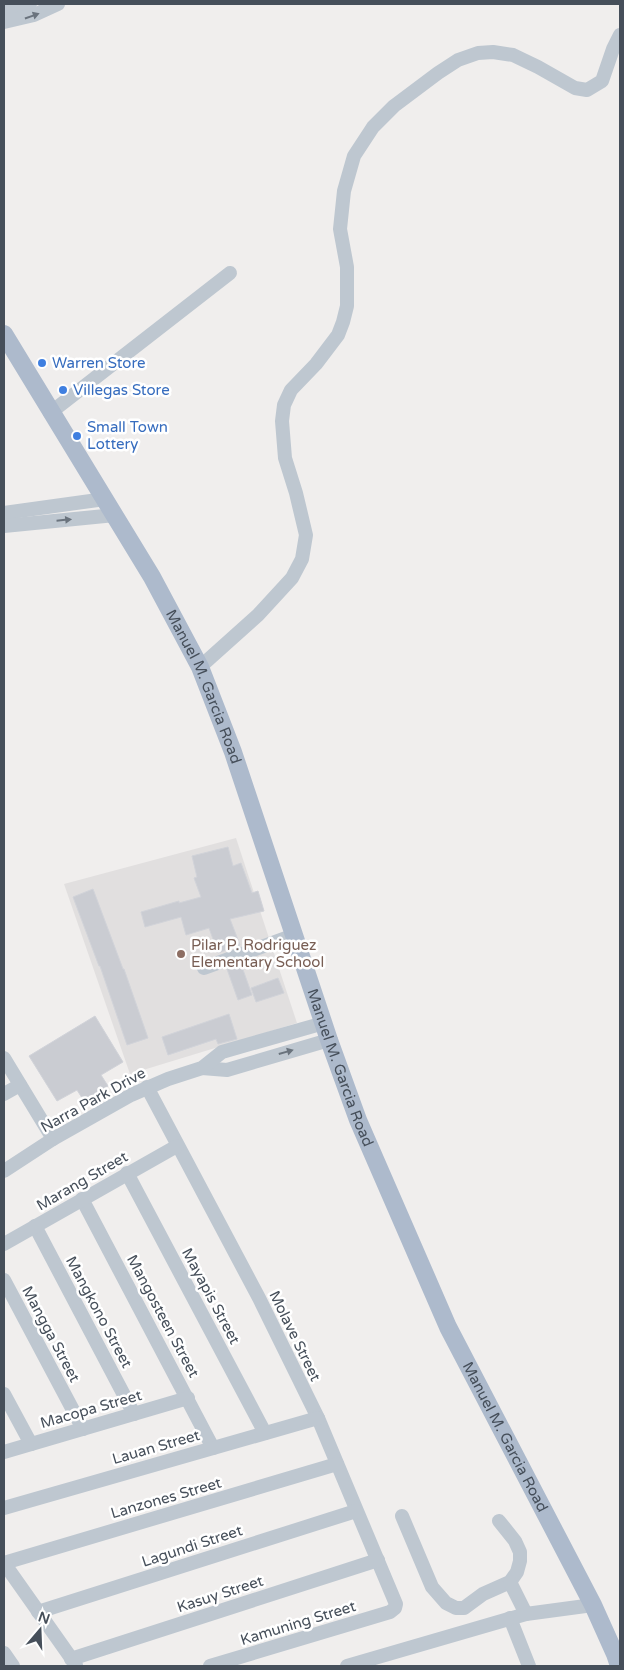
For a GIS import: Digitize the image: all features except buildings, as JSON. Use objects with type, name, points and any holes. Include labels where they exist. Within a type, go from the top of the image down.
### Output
[{"type":"main road","name":"Manuel M. Garcia Road","points":[[4,334],[152,577],[200,668],[233,752],[329,1040],[362,1129],[448,1328],[593,1605],[619,1666]]},
{"type":"street","points":[[4,9],[30,4]]},
{"type":"street","points":[[4,22],[34,16],[58,4]]},
{"type":"street","points":[[200,668],[258,615],[292,578],[302,559],[306,535],[296,493],[284,458],[282,421],[284,405],[291,390],[316,364],[338,336],[343,322],[346,306],[347,267],[340,229],[344,191],[354,156],[373,127],[394,106],[438,74],[458,60],[478,53],[493,52],[513,56],[538,67],[575,88],[587,90],[602,81],[620,35]]},
{"type":"street","points":[[50,412],[230,273]]},
{"type":"street","points":[[4,513],[110,507]]},
{"type":"street","points":[[4,526],[110,507]]},
{"type":"street","points":[[204,968],[294,935]]},
{"type":"street","name":"Narra Park Drive","points":[[4,1171],[53,1139],[147,1087],[202,1068],[222,1052],[324,1023]]},
{"type":"street","name":"Narra Park Drive","points":[[202,1068],[227,1070],[329,1040]]},
{"type":"street","points":[[4,1058],[53,1139]]},
{"type":"street","points":[[4,1094],[20,1085]]},
{"type":"street","name":"Molave Street","points":[[147,1087],[254,1290],[318,1418],[395,1601],[394,1608]]},
{"type":"street","name":"Marang Street","points":[[4,1244],[177,1146]]},
{"type":"street","name":"Mayapis Street","points":[[127,1174],[266,1433]]},
{"type":"street","name":"Mangosteen Street","points":[[82,1199],[213,1448]]},
{"type":"street","name":"Mangkono Street","points":[[35,1226],[134,1414]]},
{"type":"street","name":"Mangga Street","points":[[4,1280],[83,1429]]},
{"type":"street","points":[[4,1394],[31,1444]]},
{"type":"street","name":"Macopa Street","points":[[4,1452],[188,1398]]},
{"type":"street","name":"Lauan Street","points":[[4,1508],[318,1418]]},
{"type":"street","name":"Lanzones Street","points":[[4,1563],[337,1464]]},
{"type":"street","name":"Lagundi Street","points":[[38,1612],[356,1512]]},
{"type":"street","points":[[402,1516],[432,1587],[446,1603],[456,1608],[464,1608],[483,1594],[510,1582],[516,1572],[520,1561],[520,1552],[515,1541],[499,1521]]},
{"type":"street","name":"Kasuy Street","points":[[74,1662],[378,1560]]},
{"type":"street","points":[[4,1563],[74,1662]]},
{"type":"street","points":[[510,1582],[526,1614]]},
{"type":"street","points":[[347,1666],[526,1614],[593,1605]]},
{"type":"street","name":"Kamuning Street","points":[[210,1666],[382,1614],[394,1608]]},
{"type":"street","points":[[510,1618],[529,1666]]},
{"type":"street","points":[[4,1653],[13,1666]]},
{"type":"shaded area","name":"Pilar P. Rodriguez Elementary School","points":[[236,838],[297,1023],[130,1074],[64,884]]},
{"type":"place","name":"Warren Store","points":[[42,363]]},
{"type":"place","name":"Villegas Store","points":[[63,390]]},
{"type":"place","name":"Small Town Lottery","points":[[77,436]]},
{"type":"place","name":"Pilar P. Rodriguez Elementary School","points":[[181,954]]}]
